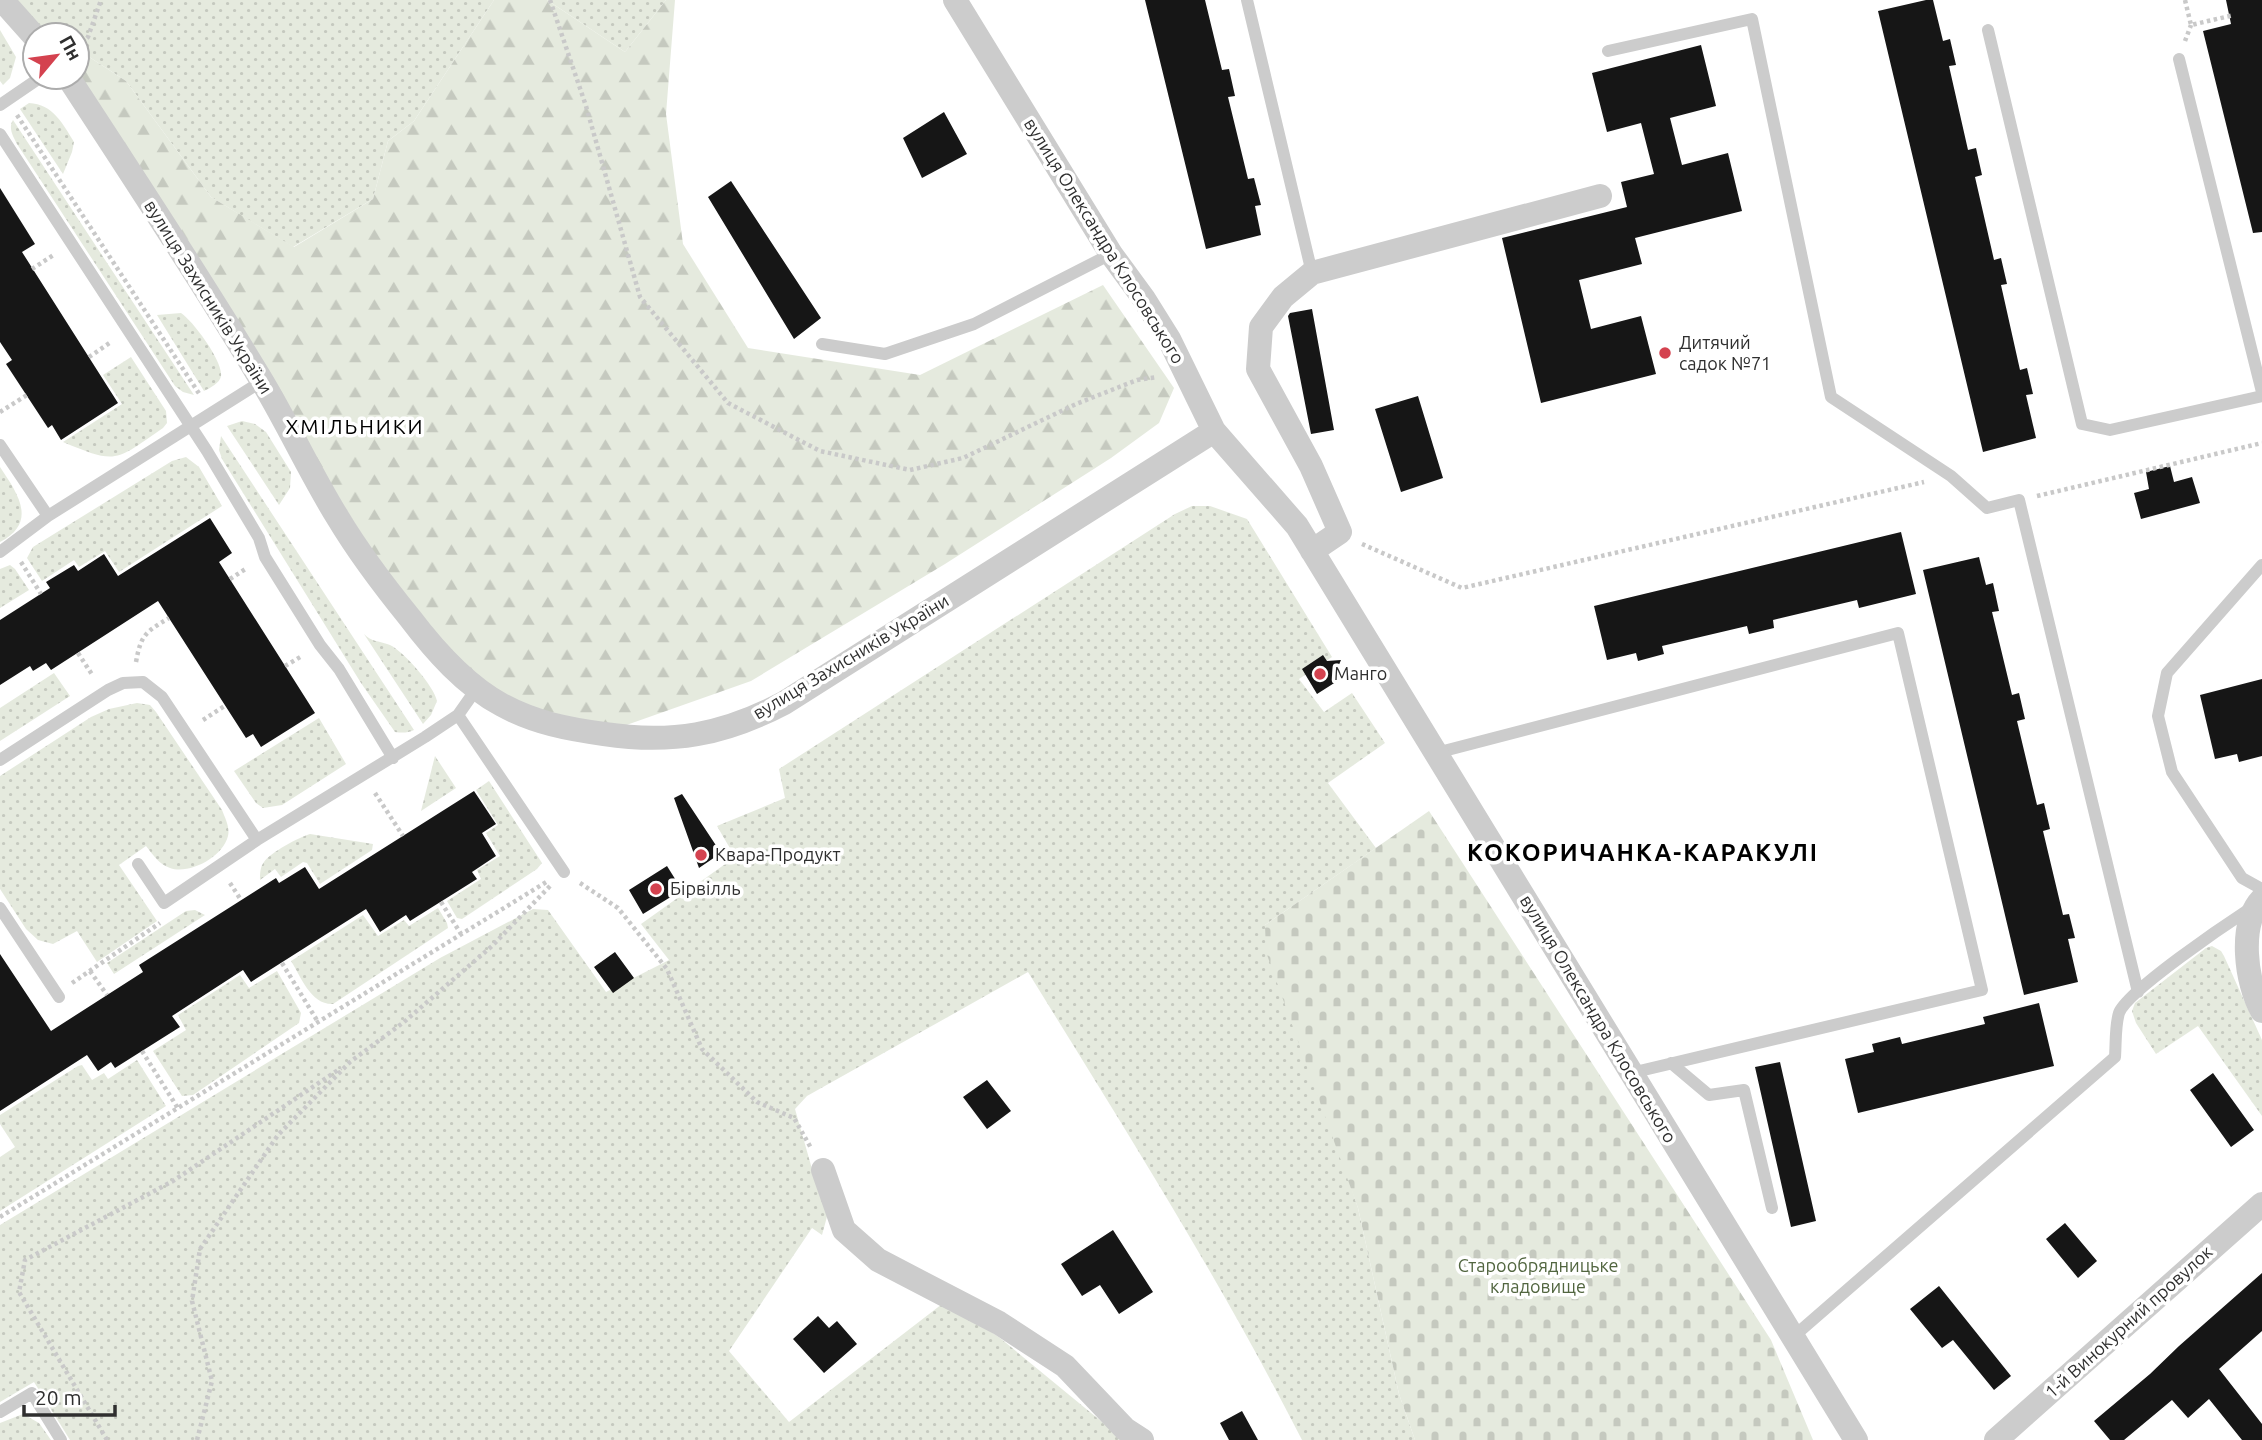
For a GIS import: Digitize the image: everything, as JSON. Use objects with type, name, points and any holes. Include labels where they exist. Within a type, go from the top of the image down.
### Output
[{"type":"street","points":[[2,0],[21,21]]},
{"type":"street","name":"вулиця Олександра Клосовського","points":[[956,0],[1111,254],[1169,339],[1214,430],[1297,526],[1856,1440]]},
{"type":"street","name":"вулиця Захисників України","points":[[77,91],[212,298],[262,381],[338,518],[383,585],[428,641],[477,688],[503,705],[548,725],[636,738],[680,737],[723,730],[757,717],[784,703],[1214,430]]},
{"type":"street","points":[[1312,551],[1340,532],[1311,466],[1258,369],[1261,327],[1283,297],[1312,273],[1600,195]]},
{"type":"street","points":[[2260,898],[2246,950],[2249,975],[2262,1011]]},
{"type":"street","points":[[823,1170],[844,1230],[878,1259],[999,1323],[1065,1366],[1125,1429],[1142,1440]]},
{"type":"street","name":"1-й Винокурний провулок","points":[[1996,1440],[2262,1204]]},
{"type":"lane","points":[[1247,0],[1312,273]]},
{"type":"lane","points":[[1608,51],[1752,19],[1831,397],[1951,476],[1987,508],[2019,500],[2138,992]]},
{"type":"lane","points":[[1988,30],[2082,424],[2110,430],[2262,394],[2179,59]]},
{"type":"lane","points":[[4,103],[21,91]]},
{"type":"lane","points":[[0,134],[191,427],[259,538],[265,557],[320,645],[339,669],[393,758]]},
{"type":"lane","points":[[822,344],[885,354],[974,324],[1111,254]]},
{"type":"lane","points":[[5,549],[48,516],[262,381]]},
{"type":"lane","points":[[0,446],[48,516]]},
{"type":"lane","points":[[1793,1337],[2115,1057],[2120,1011],[2138,992],[2206,937],[2260,898],[2242,878],[2172,772],[2158,716],[2167,673],[2262,565]]},
{"type":"lane","points":[[1436,753],[1898,633],[1982,990],[1631,1073]]},
{"type":"lane","points":[[0,760],[108,690],[133,682],[143,682],[162,697],[257,840]]},
{"type":"lane","points":[[138,863],[164,903],[257,840],[393,758],[458,715],[477,688]]},
{"type":"lane","points":[[458,715],[564,872]]},
{"type":"lane","points":[[0,908],[57,995]]},
{"type":"lane","points":[[1671,1063],[1709,1095],[1744,1090],[1772,1208]]},
{"type":"lane","points":[[0,1412],[32,1393],[61,1440]]},
{"type":"path","points":[[91,29],[102,0]]},
{"type":"path","points":[[550,0],[586,106],[640,297],[728,403],[820,451],[910,470],[963,458],[1076,404],[1137,380],[1185,372]]},
{"type":"path","points":[[2185,0],[2191,25],[2234,15]]},
{"type":"path","points":[[4,103],[212,414]]},
{"type":"path","points":[[0,412],[27,395]]},
{"type":"path","points":[[2019,500],[2262,443]]},
{"type":"path","points":[[1340,532],[1367,547],[1462,588],[1951,476]]},
{"type":"path","points":[[5,549],[41,594]]},
{"type":"path","points":[[133,682],[140,641],[145,633],[169,618]]},
{"type":"path","points":[[364,775],[403,836]]},
{"type":"path","points":[[0,1217],[564,872]]},
{"type":"path","points":[[107,1440],[19,1292],[25,1260],[173,1181],[350,1062],[404,1022],[492,946],[564,872]]},
{"type":"path","points":[[564,872],[618,908],[667,969],[702,1049],[757,1102],[794,1118],[823,1170]]},
{"type":"path","points":[[57,995],[184,908],[174,895]]},
{"type":"path","points":[[441,902],[461,934]]},
{"type":"path","points":[[282,963],[318,1022]]},
{"type":"path","points":[[90,971],[107,995]]},
{"type":"path","points":[[142,1051],[178,1110]]},
{"type":"path","points":[[197,1440],[212,1381],[192,1301],[200,1249],[278,1135],[350,1062]]},
{"type":"green space","points":[[2,0],[494,0],[414,121],[388,141],[373,199],[293,247],[211,197],[126,81],[91,58],[91,21],[34,21]]},
{"type":"green space","points":[[494,0],[547,0],[625,52],[666,0],[675,0],[666,114],[683,244],[748,348],[920,375],[1103,285],[1174,388],[1159,423],[1111,458],[945,564],[751,681],[601,734],[548,725],[428,641],[86,91],[91,91],[91,58],[126,81],[211,197],[294,247],[373,199],[388,141],[414,121]]},
{"type":"green space","points":[[547,0],[666,0],[625,52]]},
{"type":"green space","points":[[0,30],[16,57],[10,78],[3,85],[0,81]]},
{"type":"green space","points":[[29,103],[51,111],[74,142],[63,174],[20,109]]},
{"type":"green space","points":[[13,120],[194,395],[175,386],[17,144],[11,129]]},
{"type":"green space","points":[[181,313],[206,342],[220,369],[219,381],[204,391],[157,315]]},
{"type":"green space","points":[[131,357],[166,411],[167,423],[163,428],[116,456],[95,454],[63,442],[122,404],[103,375]]},
{"type":"green space","points":[[242,421],[255,424],[266,432],[291,472],[290,488],[279,505],[227,426]]},
{"type":"green space","points":[[221,436],[414,730],[395,732],[361,683],[222,459],[219,450]]},
{"type":"green space","points":[[186,457],[199,467],[222,506],[119,572],[105,551],[79,567],[74,560],[42,581],[27,558],[33,547],[172,461]]},
{"type":"green space","points":[[0,467],[18,497],[21,517],[19,526],[0,542]]},
{"type":"green space","points":[[1192,506],[1210,506],[1247,519],[1332,657],[1299,679],[1324,712],[1352,693],[1385,743],[1328,783],[1376,848],[1265,925],[1358,1208],[1399,1394],[1415,1440],[1302,1440],[1204,1262],[1028,972],[807,1096],[795,1109],[814,1176],[828,1213],[822,1235],[812,1228],[729,1351],[789,1422],[946,1301],[1000,1338],[1124,1440],[70,1440],[34,1382],[0,1402],[0,1225],[440,958],[533,909],[548,910],[606,992],[669,960],[641,924],[735,857],[717,826],[785,798],[779,769],[1175,514]]},
{"type":"green space","points":[[10,565],[29,590],[0,608],[0,569]]},
{"type":"green space","points":[[364,634],[396,649],[418,670],[430,687],[437,701],[431,715],[423,724]]},
{"type":"green space","points":[[54,673],[70,696],[0,741],[0,708]]},
{"type":"green space","points":[[137,703],[150,705],[156,712],[222,810],[228,826],[228,836],[225,844],[212,857],[186,869],[166,866],[156,859],[146,846],[119,865],[157,921],[97,962],[77,931],[53,944],[38,940],[26,929],[0,889],[0,776],[91,717],[109,709]]},
{"type":"green space","points":[[319,718],[346,764],[282,805],[263,808],[256,803],[234,771]]},
{"type":"green space","points":[[435,756],[456,788],[421,811]]},
{"type":"green space","points":[[489,781],[542,863],[462,919],[457,918],[447,901],[481,879],[477,870],[500,856],[486,833],[498,825],[476,790]]},
{"type":"green space","name":"Старообрядницьке кладовище","points":[[1429,811],[1771,1340],[1813,1440],[1415,1440],[1399,1394],[1358,1208],[1266,952],[1265,925]]},
{"type":"green space","points":[[310,834],[373,844],[372,850],[320,884],[307,863],[303,862],[281,877],[275,869],[260,880],[262,866],[267,858]]},
{"type":"green space","points":[[438,908],[448,928],[333,1004],[325,1003],[313,995],[291,961],[363,915],[378,936],[404,920],[409,926]]},
{"type":"green space","points":[[195,910],[205,915],[114,974],[107,963],[186,911]]},
{"type":"green space","points":[[2212,946],[2224,956],[2262,1040],[2262,1116],[2198,1026],[2156,1054],[2136,1023],[2132,1011],[2135,1003]]},
{"type":"green space","points":[[277,971],[301,1013],[299,1023],[193,1095],[182,1096],[153,1051],[186,1030],[178,1015],[240,975],[249,988]]},
{"type":"green space","points":[[137,1060],[166,1106],[0,1211],[0,1157],[15,1147],[0,1124],[0,1115],[78,1066],[82,1065],[92,1080],[104,1073],[108,1079]]},
{"type":"green space","points":[[23,1414],[39,1423],[51,1440],[0,1440],[0,1423]]},
{"type":"building","points":[[1145,0],[1205,0],[1222,70],[1229,69],[1235,96],[1228,97],[1248,179],[1254,178],[1261,205],[1255,206],[1261,235],[1206,249]]},
{"type":"building","points":[[1933,0],[1943,41],[1950,39],[1956,65],[1949,66],[1968,150],[1976,148],[1982,175],[1975,177],[1994,260],[2001,258],[2007,284],[2001,285],[2020,370],[2027,368],[2033,394],[2026,395],[2036,438],[1983,452],[1878,11]]},
{"type":"building","points":[[2226,0],[2262,0],[2262,232],[2253,233],[2203,31],[2231,24]]},
{"type":"building","points":[[1701,45],[1716,106],[1670,118],[1682,165],[1728,153],[1742,211],[1635,238],[1642,264],[1579,280],[1591,329],[1641,316],[1656,374],[1541,403],[1502,238],[1627,207],[1621,182],[1654,174],[1641,123],[1607,132],[1592,73]]},
{"type":"building","points":[[944,112],[967,154],[922,178],[903,138]]},
{"type":"building","points":[[731,181],[821,318],[794,339],[708,197]]},
{"type":"building","points":[[0,188],[35,244],[22,252],[118,403],[61,440],[52,425],[48,428],[6,364],[12,360],[0,342]]},
{"type":"building","points":[[1312,309],[1334,430],[1311,434],[1288,316],[1290,313]]},
{"type":"building","points":[[1418,396],[1443,478],[1401,492],[1375,409]]},
{"type":"building","points":[[2170,466],[2174,482],[2192,477],[2200,503],[2141,519],[2134,493],[2149,489],[2146,472]]},
{"type":"building","points":[[210,518],[232,553],[219,562],[315,713],[261,747],[253,734],[246,738],[158,601],[51,670],[46,663],[33,671],[30,666],[0,685],[0,620],[50,588],[46,582],[74,565],[78,571],[104,554],[118,576]]},
{"type":"building","points":[[1901,532],[1916,594],[1859,608],[1857,600],[1773,620],[1774,628],[1749,634],[1747,626],[1662,646],[1664,654],[1638,661],[1636,653],[1607,660],[1594,606]]},
{"type":"building","points":[[1979,557],[1986,585],[1993,583],[1999,611],[1992,612],[2012,695],[2019,693],[2025,719],[2017,721],[2037,805],[2044,803],[2050,829],[2043,831],[2063,915],[2069,914],[2075,938],[2068,939],[2078,982],[2024,995],[1923,570]]},
{"type":"building","points":[[1323,655],[1327,661],[1341,660],[1335,674],[1339,680],[1317,694],[1302,669]]},
{"type":"building","points":[[2262,679],[2262,756],[2239,762],[2237,754],[2215,759],[2200,695]]},
{"type":"building","points":[[474,791],[496,824],[482,833],[496,856],[472,872],[477,879],[410,921],[406,915],[380,932],[366,909],[251,982],[243,970],[172,1016],[180,1027],[115,1068],[111,1062],[98,1071],[87,1055],[0,1111],[0,954],[51,1031],[143,972],[139,965],[276,878],[279,883],[305,867],[319,889]]},
{"type":"building","points":[[682,794],[721,853],[699,868],[674,798]]},
{"type":"building","points":[[667,866],[682,890],[643,914],[629,890]]},
{"type":"building","points":[[615,952],[634,978],[613,993],[594,967]]},
{"type":"building","points":[[2039,1003],[2054,1066],[1858,1113],[1845,1059],[1874,1052],[1872,1044],[1900,1037],[1902,1044],[1985,1024],[1983,1017]]},
{"type":"building","points":[[1780,1062],[1816,1221],[1791,1227],[1755,1067]]},
{"type":"building","points":[[2213,1073],[2254,1130],[2231,1147],[2190,1090]]},
{"type":"building","points":[[987,1080],[1011,1111],[987,1129],[963,1097]]},
{"type":"building","points":[[2065,1223],[2097,1261],[2078,1278],[2046,1239]]},
{"type":"building","points":[[1113,1230],[1153,1292],[1119,1314],[1100,1285],[1082,1296],[1061,1264]]},
{"type":"building","points":[[2262,1273],[2262,1331],[2219,1369],[2262,1424],[2262,1440],[2242,1440],[2209,1399],[2188,1418],[2172,1400],[2124,1440],[2110,1440],[2094,1421]]},
{"type":"building","points":[[1939,1286],[2011,1376],[1994,1390],[1953,1340],[1942,1348],[1910,1309]]},
{"type":"building","points":[[818,1316],[829,1328],[837,1321],[857,1344],[824,1373],[793,1339]]},
{"type":"building","points":[[1242,1411],[1258,1440],[1229,1440],[1220,1423]]},
{"type":"place","name":"Дитячий садок №71","points":[[1665,353]]},
{"type":"place","name":"Манго","points":[[1320,674]]},
{"type":"place","name":"Квара-Продукт","points":[[701,855]]},
{"type":"place","name":"Бірвілль","points":[[656,889]]},
{"type":"district","name":"ХМІЛЬНИКИ","points":[[355,427]]},
{"type":"district","name":"КОКОРИЧАНКА-КАРАКУЛІ","points":[[1643,853]]}]
